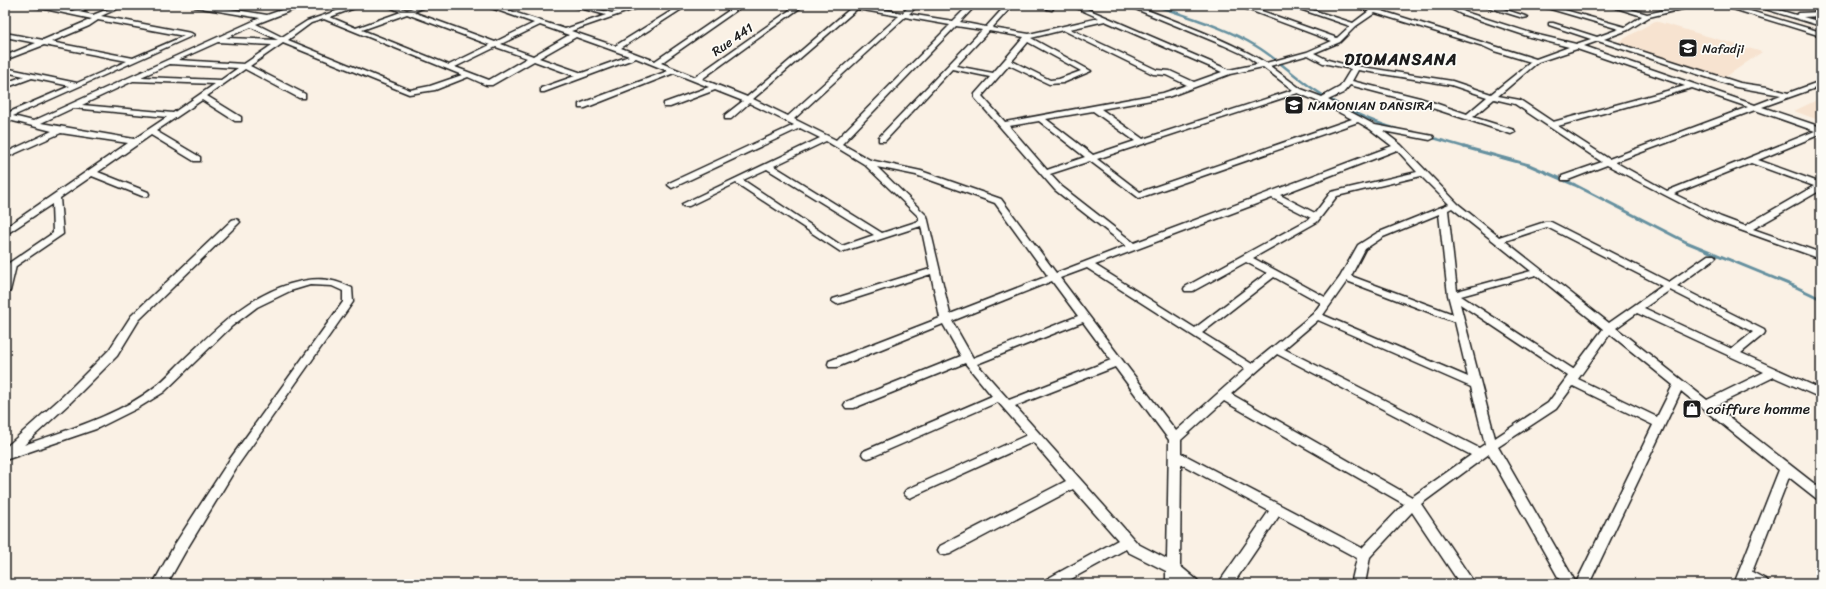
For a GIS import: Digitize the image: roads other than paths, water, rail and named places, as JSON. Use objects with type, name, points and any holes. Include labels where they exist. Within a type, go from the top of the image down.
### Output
[{"type":"street","points":[[5,117],[191,35],[29,5]]},
{"type":"street","points":[[52,9],[63,5]]},
{"type":"street","points":[[72,13],[93,5]]},
{"type":"street","points":[[94,17],[123,5]]},
{"type":"street","points":[[195,5],[267,16]]},
{"type":"street","points":[[221,8],[231,5]]},
{"type":"street","points":[[33,124],[267,16],[302,5]]},
{"type":"street","points":[[335,13],[338,5]]},
{"type":"street","points":[[5,232],[309,22],[360,5]]},
{"type":"street","points":[[388,5],[582,76]]},
{"type":"street","points":[[356,30],[427,5]]},
{"type":"street","points":[[486,5],[616,48],[748,100],[826,138],[867,162],[923,216],[946,320],[969,360],[1133,548],[1173,568],[1192,584]]},
{"type":"street","points":[[501,10],[512,5]]},
{"type":"street","points":[[572,5],[612,15]]},
{"type":"street","points":[[564,32],[643,5]]},
{"type":"street","points":[[616,48],[685,5]]},
{"type":"street","points":[[654,64],[741,5]]},
{"type":"street","name":"Rue 441","points":[[696,79],[801,5]]},
{"type":"street","points":[[843,5],[987,29],[1028,38],[1087,71],[1060,81],[1049,82],[1007,61]]},
{"type":"street","points":[[789,120],[915,5]]},
{"type":"street","points":[[837,144],[973,5]]},
{"type":"street","points":[[882,139],[1010,5]]},
{"type":"street","points":[[1073,5],[1228,72]]},
{"type":"street","points":[[1129,5],[1225,44],[1265,65],[1298,91],[1322,100],[1373,127],[1398,147],[1455,206],[1821,496]]},
{"type":"street","points":[[1240,5],[1338,41]]},
{"type":"street","points":[[1291,5],[1354,25]]},
{"type":"street","points":[[1355,5],[1485,45],[1496,50],[1536,61]]},
{"type":"street","points":[[1003,125],[1165,95],[1228,72],[1265,65],[1309,53],[1338,41],[1354,25],[1382,5]]},
{"type":"street","points":[[1452,5],[1453,8],[1463,13],[1532,36],[1579,47],[1821,130]]},
{"type":"street","points":[[1484,5],[1525,17]]},
{"type":"street","points":[[1540,5],[1626,29]]},
{"type":"street","points":[[1610,5],[1647,16]]},
{"type":"street","points":[[1468,117],[1536,61],[1579,47],[1626,29],[1647,16],[1696,5]]},
{"type":"street","points":[[1723,5],[1821,34]]},
{"type":"street","points":[[1755,5],[1821,24]]},
{"type":"street","points":[[728,117],[856,6]]},
{"type":"street","points":[[1789,15],[1821,14]]},
{"type":"street","points":[[5,58],[87,25],[95,20],[94,17]]},
{"type":"street","points":[[324,17],[489,83],[574,35]]},
{"type":"street","points":[[1105,19],[1063,28],[1028,38],[978,96],[1058,188],[1134,248]]},
{"type":"street","points":[[450,68],[539,23]]},
{"type":"street","points":[[251,24],[280,42],[409,92],[432,88],[468,75]]},
{"type":"street","points":[[1551,24],[1739,85],[1767,89],[1789,95]]},
{"type":"street","points":[[1063,28],[1156,72],[1167,73],[1194,85]]},
{"type":"street","points":[[5,35],[133,60]]},
{"type":"street","points":[[216,40],[280,42]]},
{"type":"street","points":[[1309,53],[1316,58],[1332,64],[1452,83],[1493,97],[1517,102],[1608,162],[1667,194],[1718,218],[1821,256]]},
{"type":"street","points":[[544,90],[635,56]]},
{"type":"street","points":[[167,62],[244,66],[302,96]]},
{"type":"street","points":[[951,67],[995,76]]},
{"type":"street","points":[[1322,100],[1339,94],[1348,82],[1352,71],[1356,68]]},
{"type":"street","points":[[5,70],[76,85]]},
{"type":"street","points":[[582,106],[674,71]]},
{"type":"street","points":[[5,86],[30,76]]},
{"type":"street","points":[[132,79],[222,82]]},
{"type":"street","points":[[1348,82],[1417,100],[1511,132]]},
{"type":"street","points":[[1565,178],[1821,83]]},
{"type":"street","points":[[1551,125],[1692,86]]},
{"type":"street","points":[[666,105],[716,87]]},
{"type":"street","points":[[1808,88],[1821,92]]},
{"type":"street","points":[[1045,173],[1298,91]]},
{"type":"street","points":[[201,96],[238,120]]},
{"type":"street","points":[[73,106],[174,115]]},
{"type":"street","points":[[1094,108],[1142,142]]},
{"type":"street","points":[[5,117],[60,130],[135,142]]},
{"type":"street","points":[[1040,118],[1139,195],[1360,119]]},
{"type":"street","points":[[672,185],[800,125]]},
{"type":"street","points":[[1373,127],[1430,138]]},
{"type":"street","points":[[5,156],[60,130]]},
{"type":"street","points":[[1667,194],[1821,130]]},
{"type":"street","points":[[151,131],[196,159]]},
{"type":"street","points":[[686,204],[826,138]]},
{"type":"street","points":[[833,364],[1398,147]]},
{"type":"street","points":[[1751,160],[1821,186]]},
{"type":"street","points":[[867,162],[918,173],[998,201],[1175,439],[1173,584]]},
{"type":"street","points":[[768,166],[880,236]]},
{"type":"street","points":[[91,172],[145,194]]},
{"type":"street","points":[[1189,290],[1314,220],[1334,194],[1423,172]]},
{"type":"street","points":[[737,180],[841,249],[924,222]]},
{"type":"street","points":[[1746,229],[1821,186]]},
{"type":"street","points":[[1274,195],[1317,217]]},
{"type":"street","points":[[5,291],[12,265],[58,234],[56,197]]},
{"type":"street","points":[[1175,439],[1252,369],[1317,316],[1345,277],[1361,247],[1380,235],[1443,209],[1455,206]]},
{"type":"street","points":[[1443,209],[1453,295],[1491,446],[1569,584]]},
{"type":"street","points":[[5,455],[67,399],[113,353],[135,318],[235,222]]},
{"type":"street","points":[[1498,240],[1548,224],[1760,332],[1733,353]]},
{"type":"street","points":[[1358,584],[1364,555],[1413,503],[1491,446],[1552,406],[1609,328],[1711,257]]},
{"type":"street","points":[[1246,258],[1327,302]]},
{"type":"street","points":[[1089,265],[1252,369]]},
{"type":"street","points":[[837,301],[935,270]]},
{"type":"street","points":[[1195,333],[1273,272]]},
{"type":"street","points":[[1453,295],[1538,272]]},
{"type":"street","points":[[1345,277],[1459,320]]},
{"type":"street","points":[[5,455],[92,426],[134,405],[160,389],[228,324],[253,305],[286,289],[309,282],[334,283],[348,290],[348,302],[234,462],[180,548],[160,584]]},
{"type":"street","points":[[1453,295],[1573,377],[1660,423]]},
{"type":"street","points":[[1637,309],[1821,394]]},
{"type":"street","points":[[1317,316],[1476,385]]},
{"type":"street","points":[[850,405],[1084,318]]},
{"type":"street","points":[[1276,349],[1480,454]]},
{"type":"street","points":[[868,454],[1004,401],[1117,362]]},
{"type":"street","points":[[1706,405],[1774,372]]},
{"type":"street","points":[[1582,584],[1679,384]]},
{"type":"street","points":[[1224,395],[1413,503],[1468,584]]},
{"type":"street","points":[[910,493],[1035,436]]},
{"type":"street","points":[[1175,455],[1364,555]]},
{"type":"street","points":[[1762,584],[1743,580],[1786,468]]},
{"type":"street","points":[[945,550],[1075,482]]},
{"type":"street","points":[[1225,584],[1277,509]]},
{"type":"street","points":[[1050,584],[1128,542]]},
{"type":"waterway","points":[[1154,5],[1206,23],[1244,39],[1332,101],[1365,118],[1400,130]]},
{"type":"waterway","points":[[1430,137],[1468,148]]},
{"type":"waterway","points":[[1464,147],[1529,165],[1575,185],[1686,242],[1796,287],[1821,299]]},
{"type":"place","name":"Nafadji","points":[[1688,48]]},
{"type":"place","name":"NAMONIAN DANSIRA","points":[[1294,105]]},
{"type":"place","name":"coiffure homme","points":[[1692,409]]},
{"type":"district","name":"DIOMANSANA","points":[[1401,59]]}]
